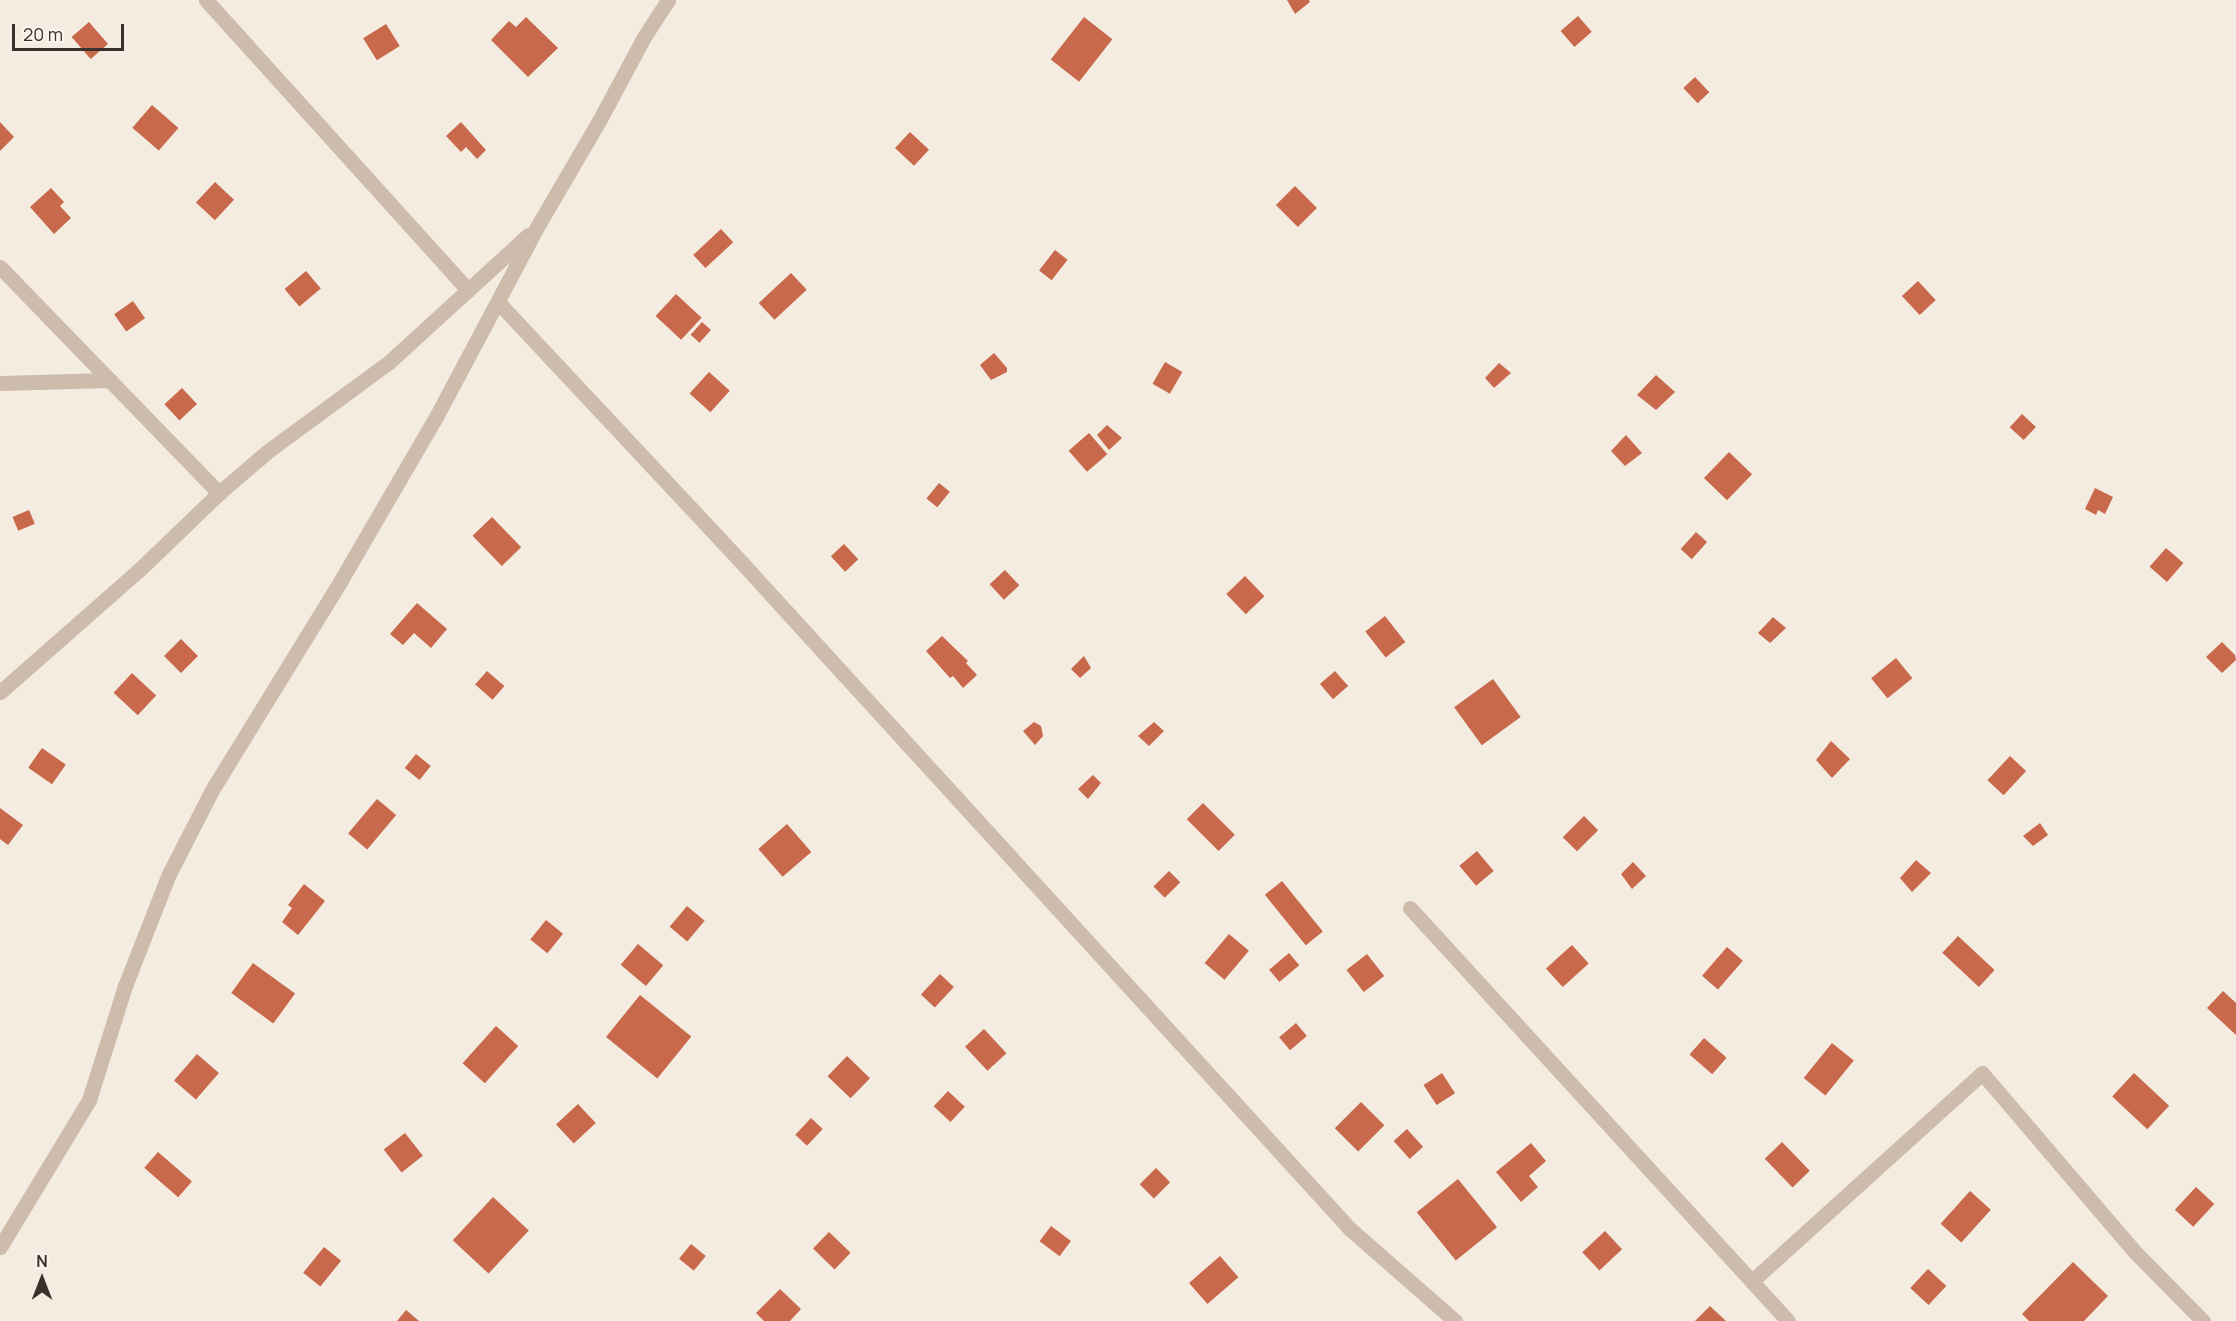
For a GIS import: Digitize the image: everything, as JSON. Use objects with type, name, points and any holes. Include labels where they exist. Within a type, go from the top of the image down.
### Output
[{"type":"street","points":[[206,0],[468,290]]},
{"type":"street","points":[[0,1247],[89,1100],[125,986],[169,874],[212,790],[341,580],[436,417],[537,227],[599,121],[644,37],[668,0]]},
{"type":"street","points":[[0,692],[139,570],[219,493],[268,451],[388,363],[537,227]]},
{"type":"street","points":[[0,267],[219,493]]},
{"type":"street","points":[[498,302],[743,564],[1350,1229],[1455,1321]]},
{"type":"street","points":[[0,382],[110,380]]},
{"type":"street","points":[[1410,908],[1788,1321]]},
{"type":"street","points":[[1752,1281],[1982,1073],[2133,1250],[2203,1321]]},
{"type":"building","points":[[1287,0],[1309,0],[1310,2],[1295,14]]},
{"type":"building","points":[[1578,16],[1592,32],[1574,47],[1561,31]]},
{"type":"building","points":[[526,17],[558,48],[528,77],[491,40],[509,21],[516,27]]},
{"type":"building","points":[[1084,17],[1112,39],[1079,82],[1051,60]]},
{"type":"building","points":[[89,22],[108,44],[91,59],[72,37]]},
{"type":"building","points":[[386,24],[400,46],[377,60],[363,38]]},
{"type":"building","points":[[1695,77],[1709,92],[1698,103],[1683,88]]},
{"type":"building","points":[[152,105],[178,128],[159,151],[132,128]]},
{"type":"building","points":[[0,122],[14,137],[0,151]]},
{"type":"building","points":[[461,122],[486,150],[477,159],[466,147],[461,152],[446,136]]},
{"type":"building","points":[[910,132],[929,150],[914,166],[895,148]]},
{"type":"building","points":[[215,182],[234,200],[215,220],[196,202]]},
{"type":"building","points":[[1295,186],[1317,208],[1298,227],[1276,205]]},
{"type":"building","points":[[51,188],[64,202],[60,206],[71,218],[54,234],[30,207]]},
{"type":"building","points":[[721,229],[733,242],[705,268],[693,255]]},
{"type":"building","points":[[1055,250],[1068,260],[1052,280],[1039,270]]},
{"type":"building","points":[[306,271],[321,289],[299,307],[285,289]]},
{"type":"building","points":[[791,273],[807,290],[775,320],[759,303]]},
{"type":"building","points":[[1918,281],[1936,300],[1920,315],[1902,296]]},
{"type":"building","points":[[676,294],[702,318],[681,340],[656,316]]},
{"type":"building","points":[[133,301],[145,318],[126,331],[114,314]]},
{"type":"building","points":[[702,322],[711,330],[700,343],[691,335]]},
{"type":"building","points":[[994,353],[1007,368],[1007,372],[991,380],[980,365]]},
{"type":"building","points":[[1165,362],[1182,372],[1170,394],[1152,384]]},
{"type":"building","points":[[1499,363],[1511,373],[1494,388],[1485,378]]},
{"type":"building","points":[[709,372],[730,391],[710,412],[690,394]]},
{"type":"building","points":[[1656,375],[1675,392],[1656,410],[1637,395]]},
{"type":"building","points":[[182,388],[197,404],[179,420],[164,404]]},
{"type":"building","points":[[2022,414],[2036,427],[2024,440],[2010,427]]},
{"type":"building","points":[[1107,425],[1122,438],[1109,450],[1097,435]]},
{"type":"building","points":[[1089,433],[1107,454],[1087,472],[1069,451]]},
{"type":"building","points":[[1626,435],[1642,453],[1625,466],[1611,451]]},
{"type":"building","points":[[1729,452],[1752,474],[1727,500],[1704,478]]},
{"type":"building","points":[[939,483],[950,492],[937,507],[926,499]]},
{"type":"building","points":[[2095,488],[2113,497],[2105,514],[2098,510],[2096,515],[2085,509]]},
{"type":"building","points":[[29,510],[35,524],[18,531],[12,517]]},
{"type":"building","points":[[492,517],[521,547],[502,566],[473,536]]},
{"type":"building","points":[[1696,532],[1707,542],[1692,559],[1681,549]]},
{"type":"building","points":[[844,544],[858,559],[845,572],[831,556]]},
{"type":"building","points":[[2166,548],[2183,563],[2167,582],[2150,567]]},
{"type":"building","points":[[1005,570],[1019,585],[1004,600],[990,584]]},
{"type":"building","points":[[1245,576],[1264,596],[1246,614],[1226,594]]},
{"type":"building","points":[[417,603],[447,629],[431,648],[414,633],[403,645],[390,634]]},
{"type":"building","points":[[1385,616],[1405,642],[1386,657],[1365,631]]},
{"type":"building","points":[[1773,617],[1786,628],[1770,643],[1758,633]]},
{"type":"building","points":[[942,636],[968,661],[966,663],[977,675],[963,688],[953,676],[950,678],[926,651]]},
{"type":"building","points":[[181,639],[198,656],[181,673],[164,656]]},
{"type":"building","points":[[2222,642],[2235,655],[2236,660],[2222,673],[2206,657]]},
{"type":"building","points":[[1084,656],[1091,668],[1080,678],[1071,669]]},
{"type":"building","points":[[1896,658],[1912,678],[1887,698],[1871,678]]},
{"type":"building","points":[[487,671],[504,686],[493,700],[475,685]]},
{"type":"building","points":[[1335,671],[1348,686],[1333,699],[1320,684]]},
{"type":"building","points":[[132,673],[156,696],[138,715],[114,693]]},
{"type":"building","points":[[1493,679],[1521,717],[1482,745],[1454,707]]},
{"type":"building","points":[[1034,722],[1041,726],[1043,736],[1035,745],[1023,731]]},
{"type":"building","points":[[1154,722],[1164,731],[1149,746],[1138,736]]},
{"type":"building","points":[[1831,741],[1850,759],[1832,778],[1816,760]]},
{"type":"building","points":[[42,748],[66,765],[52,784],[28,768]]},
{"type":"building","points":[[416,754],[431,766],[419,780],[405,768]]},
{"type":"building","points":[[2010,756],[2026,771],[2004,795],[1987,780]]},
{"type":"building","points":[[1093,775],[1101,783],[1088,799],[1078,789]]},
{"type":"building","points":[[377,799],[396,815],[367,850],[348,833]]},
{"type":"building","points":[[1203,803],[1235,835],[1219,851],[1187,819]]},
{"type":"building","points":[[0,808],[23,825],[8,845],[0,839]]},
{"type":"building","points":[[1584,816],[1598,830],[1577,851],[1563,837]]},
{"type":"building","points":[[2040,823],[2048,835],[2033,846],[2023,836]]},
{"type":"building","points":[[787,824],[811,852],[783,877],[758,849]]},
{"type":"building","points":[[1477,851],[1494,871],[1476,886],[1459,866]]},
{"type":"building","points":[[1916,860],[1931,873],[1912,892],[1900,878]]},
{"type":"building","points":[[1633,862],[1646,876],[1632,889],[1621,874]]},
{"type":"building","points":[[1169,871],[1180,882],[1165,898],[1153,887]]},
{"type":"building","points":[[1282,881],[1323,932],[1306,945],[1265,895]]},
{"type":"building","points":[[304,884],[325,901],[298,935],[282,922],[292,908],[288,905]]},
{"type":"building","points":[[687,906],[705,921],[687,941],[670,927]]},
{"type":"building","points":[[546,920],[563,934],[547,953],[530,939]]},
{"type":"building","points":[[1229,934],[1249,951],[1224,980],[1205,963]]},
{"type":"building","points":[[1958,936],[1995,970],[1979,987],[1942,953]]},
{"type":"building","points":[[638,944],[663,965],[646,986],[621,965]]},
{"type":"building","points":[[1572,945],[1589,964],[1563,987],[1546,968]]},
{"type":"building","points":[[1727,947],[1743,961],[1718,989],[1702,976]]},
{"type":"building","points":[[1289,953],[1299,965],[1279,982],[1269,970]]},
{"type":"building","points":[[1367,954],[1384,976],[1364,992],[1347,970]]},
{"type":"building","points":[[253,963],[295,994],[273,1023],[231,993]]},
{"type":"building","points":[[940,974],[954,987],[935,1007],[921,994]]},
{"type":"building","points":[[2223,991],[2236,1003],[2236,1035],[2207,1008]]},
{"type":"building","points":[[640,995],[691,1037],[657,1079],[606,1037]]},
{"type":"building","points":[[1296,1023],[1307,1036],[1290,1050],[1279,1037]]},
{"type":"building","points":[[496,1026],[518,1046],[485,1083],[463,1063]]},
{"type":"building","points":[[984,1029],[1007,1053],[987,1071],[965,1047]]},
{"type":"building","points":[[1704,1038],[1727,1058],[1712,1074],[1690,1055]]},
{"type":"building","points":[[1832,1043],[1854,1061],[1825,1096],[1804,1078]]},
{"type":"building","points":[[197,1054],[219,1073],[196,1099],[174,1080]]},
{"type":"building","points":[[847,1056],[870,1078],[851,1098],[828,1076]]},
{"type":"building","points":[[1442,1073],[1455,1093],[1437,1105],[1424,1085]]},
{"type":"building","points":[[2134,1073],[2169,1106],[2147,1129],[2112,1096]]},
{"type":"building","points":[[948,1091],[965,1107],[950,1122],[934,1106]]},
{"type":"building","points":[[1361,1102],[1384,1125],[1358,1151],[1335,1128]]},
{"type":"building","points":[[578,1104],[596,1123],[574,1143],[556,1124]]},
{"type":"building","points":[[811,1118],[823,1129],[807,1146],[795,1135]]},
{"type":"building","points":[[1407,1129],[1423,1147],[1410,1159],[1394,1141]]},
{"type":"building","points":[[405,1133],[423,1156],[402,1172],[384,1150]]},
{"type":"building","points":[[1782,1142],[1810,1171],[1793,1187],[1765,1159]]},
{"type":"building","points":[[1531,1143],[1546,1161],[1529,1176],[1538,1187],[1521,1202],[1496,1172]]},
{"type":"building","points":[[158,1152],[192,1182],[178,1197],[144,1168]]},
{"type":"building","points":[[1156,1168],[1170,1182],[1154,1198],[1140,1184]]},
{"type":"building","points":[[1458,1179],[1497,1227],[1456,1261],[1417,1212]]},
{"type":"building","points":[[2196,1187],[2214,1204],[2193,1227],[2175,1210]]},
{"type":"building","points":[[1970,1191],[1991,1210],[1961,1242],[1941,1224]]},
{"type":"building","points":[[493,1197],[529,1230],[489,1274],[453,1240]]},
{"type":"building","points":[[1051,1226],[1071,1241],[1060,1256],[1040,1241]]},
{"type":"building","points":[[1605,1231],[1622,1249],[1599,1270],[1582,1252]]},
{"type":"building","points":[[829,1232],[851,1253],[835,1269],[813,1249]]},
{"type":"building","points":[[691,1244],[706,1256],[694,1271],[679,1259]]},
{"type":"building","points":[[324,1247],[341,1261],[320,1286],[303,1273]]},
{"type":"building","points":[[1220,1256],[1238,1277],[1207,1304],[1189,1283]]},
{"type":"building","points":[[2073,1262],[2108,1296],[2084,1321],[2029,1321],[2022,1314]]},
{"type":"building","points":[[1928,1269],[1946,1286],[1929,1305],[1910,1288]]},
{"type":"building","points":[[780,1289],[801,1309],[790,1321],[764,1321],[756,1313]]},
{"type":"building","points":[[1710,1306],[1726,1321],[1695,1321]]},
{"type":"building","points":[[406,1310],[419,1321],[397,1321]]}]
